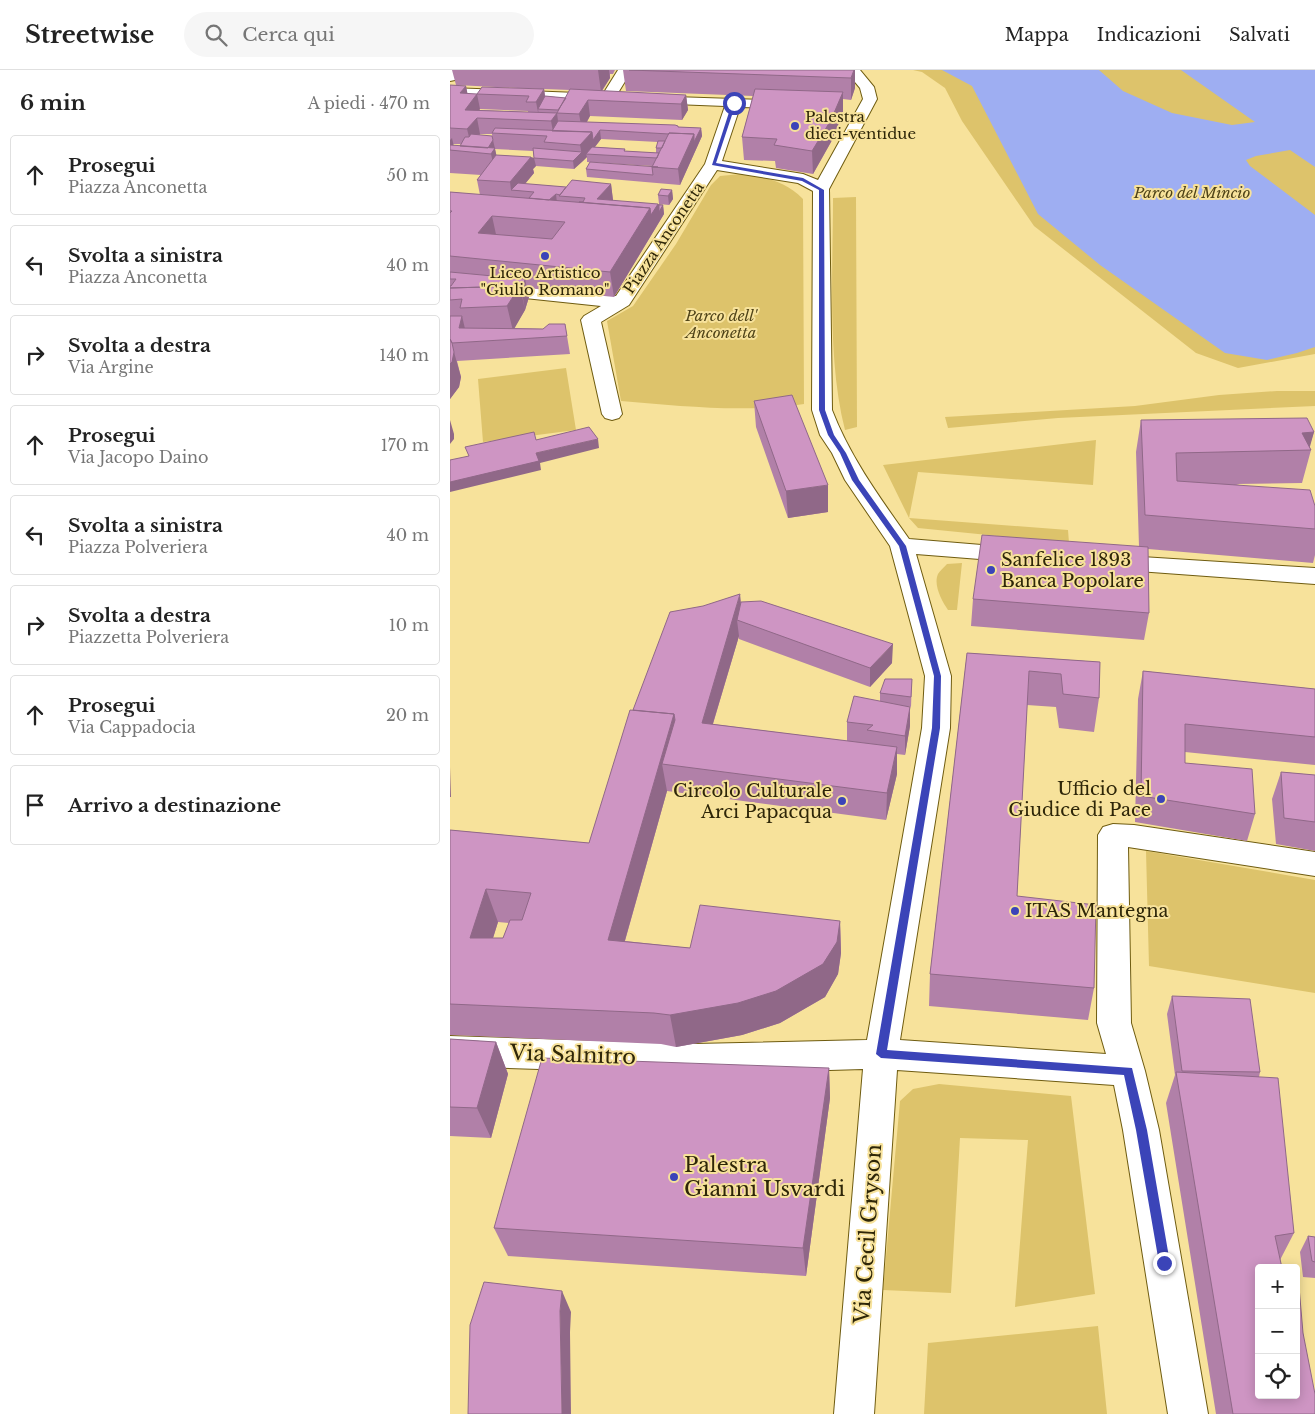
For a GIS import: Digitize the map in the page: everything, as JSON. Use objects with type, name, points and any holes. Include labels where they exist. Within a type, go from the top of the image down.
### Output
[{"type":"street","points":[[450,77],[456,70]]},
{"type":"street","points":[[608,98],[625,70]]},
{"type":"street","points":[[822,190],[870,99],[867,87],[852,70]]},
{"type":"street","points":[[450,92],[800,104]]},
{"type":"street","name":"Piazza Anconetta","points":[[612,414],[591,320],[622,301],[713,164],[734,103]]},
{"type":"street","points":[[847,106],[866,106]]},
{"type":"street","name":"Piazza Anconetta","points":[[713,164],[803,179],[822,190]]},
{"type":"street","name":"Via Cecil Gryson","points":[[822,190],[822,410],[831,435],[843,453],[856,480],[902,546],[938,676],[936,728],[881,1054],[854,1414]]},
{"type":"street","points":[[450,284],[618,302]]},
{"type":"street","points":[[902,546],[1038,556]]},
{"type":"street","points":[[1092,560],[1315,576]]},
{"type":"street","points":[[1188,1414],[1141,1130],[1128,1071],[1114,1023],[1113,835],[1134,836],[1315,864]]},
{"type":"street","name":"Via Salnitro","points":[[450,1051],[695,1059],[881,1054],[1128,1071]]},
{"type":"green space","name":"Parco del Mincio","points":[[913,70],[1315,70],[1315,354],[1238,368],[1196,353],[1034,226],[962,121],[945,88],[922,72]]},
{"type":"green space","name":"Parco dell' Anconetta","points":[[741,174],[782,184],[803,199],[804,404],[781,407],[736,408],[689,407],[621,401],[607,321],[633,306],[676,244],[711,185],[720,176]]},
{"type":"green space","points":[[856,197],[857,427],[845,430],[839,403],[833,345],[833,198]]},
{"type":"green space","points":[[566,368],[576,430],[483,442],[478,379]]},
{"type":"green space","points":[[1277,391],[1315,391],[1315,406],[1058,418],[948,428],[945,417],[1135,406],[1219,395]]},
{"type":"green space","points":[[1096,440],[1093,485],[918,472],[909,518],[883,465]]},
{"type":"green space","points":[[909,518],[1068,530],[1069,543],[918,528]]},
{"type":"green space","points":[[962,563],[957,610],[948,610],[937,588],[938,574],[947,564]]},
{"type":"green space","points":[[1146,851],[1315,880],[1315,993],[1149,966]]},
{"type":"green space","points":[[939,1084],[1071,1096],[1095,1294],[1015,1307],[1028,1140],[960,1138],[951,1293],[883,1290],[900,1101],[913,1089]]},
{"type":"green space","points":[[1098,1326],[1107,1414],[924,1414],[928,1343]]},
{"type":"water","name":"Parco del Mincio","points":[[942,70],[1099,70],[1123,91],[1172,113],[1232,125],[1255,122],[1181,70],[1315,70],[1315,167],[1290,150],[1256,156],[1246,160],[1250,166],[1315,215],[1315,347],[1267,360],[1225,353],[1100,265],[1038,214],[972,86]]},
{"type":"building","points":[[629,70],[854,70],[851,78]]},
{"type":"building","points":[[450,85],[466,86],[460,93],[477,94],[465,110],[557,113],[551,121],[477,118],[467,129],[450,128]]},
{"type":"building","points":[[482,87],[544,89],[536,102],[526,102],[529,96],[477,94]]},
{"type":"building","points":[[570,89],[686,95],[681,104],[588,100],[579,114],[557,113]]},
{"type":"building","points":[[755,89],[843,92],[831,120],[812,151],[774,145],[777,139],[742,137]]},
{"type":"building","points":[[545,96],[566,98],[558,110],[538,109]]},
{"type":"building","points":[[558,121],[675,125],[678,127],[701,128],[694,142],[694,134],[600,130],[593,140],[592,132],[552,131]]},
{"type":"building","points":[[495,128],[592,132],[580,145],[544,142],[547,136],[492,133]]},
{"type":"building","points":[[669,133],[694,134],[678,169],[652,167]]},
{"type":"building","points":[[471,134],[492,136],[493,140],[488,148],[460,146],[465,137],[469,137]]},
{"type":"building","points":[[658,141],[665,141],[662,148],[656,148]]},
{"type":"building","points":[[450,145],[495,148],[491,154],[450,150]]},
{"type":"building","points":[[592,147],[659,153],[657,158],[586,154]]},
{"type":"building","points":[[533,148],[582,152],[573,161],[534,158]]},
{"type":"building","points":[[496,155],[531,157],[510,182],[477,180]]},
{"type":"building","points":[[590,162],[658,167],[652,167],[653,175],[586,169]]},
{"type":"building","points":[[572,180],[611,184],[597,199],[658,204],[651,215],[650,208],[579,202],[583,202],[585,198],[559,196]]},
{"type":"building","points":[[518,183],[566,187],[560,195],[556,194],[549,200],[529,198],[534,192],[511,190]]},
{"type":"building","points":[[661,189],[672,190],[668,196],[658,195]]},
{"type":"building","points":[[450,192],[650,208],[610,272],[450,256],[450,213],[452,211],[450,211]],"holes":[[[492,216],[565,222],[552,239],[478,233]]]},
{"type":"building","points":[[450,272],[525,279],[522,293],[520,286],[450,288],[456,279],[450,279]]},
{"type":"building","points":[[520,286],[507,306],[460,308],[462,299],[450,300],[450,288]]},
{"type":"building","points":[[450,316],[462,316],[459,328],[543,329],[549,324],[565,324],[567,336],[452,343],[450,339]]},
{"type":"building","points":[[450,339],[454,352],[450,364]]},
{"type":"building","points":[[792,395],[828,485],[786,491],[754,401]]},
{"type":"building","points":[[1307,418],[1314,432],[1302,433],[1311,450],[1176,453],[1177,481],[1310,490],[1315,506],[1315,529],[1145,515],[1141,420]]},
{"type":"building","points":[[589,427],[598,439],[536,453],[539,461],[450,482],[450,460],[469,456],[465,447],[534,432],[536,440]]},
{"type":"building","points":[[982,535],[1148,547],[1149,613],[973,599]]},
{"type":"building","points":[[740,594],[702,723],[897,747],[887,793],[662,764],[675,720],[674,714],[633,710],[670,612],[703,606]]},
{"type":"building","points":[[761,601],[893,644],[870,668],[737,620],[741,602]]},
{"type":"building","points":[[967,653],[1100,662],[1099,698],[1063,694],[1061,674],[1029,671],[1017,896],[1096,905],[1094,988],[930,974]]},
{"type":"building","points":[[1143,671],[1315,689],[1315,737],[1185,724],[1185,763],[1252,769],[1255,814],[1141,796]]},
{"type":"building","points":[[885,679],[912,679],[911,697],[880,693]]},
{"type":"building","points":[[854,696],[910,707],[905,736],[867,730],[873,725],[847,722]]},
{"type":"building","points":[[630,710],[674,714],[608,940],[690,948],[700,905],[840,921],[837,942],[823,964],[776,991],[738,1003],[670,1015],[450,1004],[450,830],[589,843]],"holes":[[[486,889],[531,893],[522,920],[510,920],[503,938],[470,938]]]},
{"type":"building","points":[[1281,772],[1315,775],[1315,822],[1284,818]]},
{"type":"building","points":[[1172,996],[1250,999],[1260,1072],[1182,1071]]},
{"type":"building","points":[[450,1039],[496,1042],[477,1108],[450,1107]]},
{"type":"building","name":"Palestra Gianni Usvardi","points":[[542,1058],[829,1068],[803,1248],[494,1228]]},
{"type":"building","points":[[1176,1072],[1278,1078],[1294,1233],[1275,1236],[1281,1264],[1255,1264],[1255,1399],[1300,1399],[1300,1298],[1303,1333],[1315,1394],[1315,1414],[1233,1414]]},
{"type":"building","points":[[1308,1236],[1315,1237],[1315,1262],[1312,1261]]},
{"type":"building","points":[[484,1282],[562,1291],[560,1311],[562,1414],[468,1414],[470,1325]]},
{"type":"place","name":"Palestra dieci-ventidue","points":[[795,126]]},
{"type":"place","name":"Liceo Artistico \"Giulio Romano\"","points":[[545,256]]},
{"type":"place","name":"Sanfelice 1893 Banca Popolare","points":[[991,570]]},
{"type":"place","name":"Ufficio del Giudice di Pace","points":[[1161,799]]},
{"type":"place","name":"Circolo Culturale Arci Papacqua","points":[[842,801]]},
{"type":"place","name":"ITAS Mantegna","points":[[1015,911]]},
{"type":"place","name":"Palestra Gianni Usvardi","points":[[674,1177]]},
{"type":"route","points":[[734,103],[713,164],[803,179],[822,190],[822,410],[831,435],[843,453],[856,480],[902,546],[933,652],[938,676],[936,728],[881,1054],[1128,1071],[1141,1130],[1164,1263]]}]
